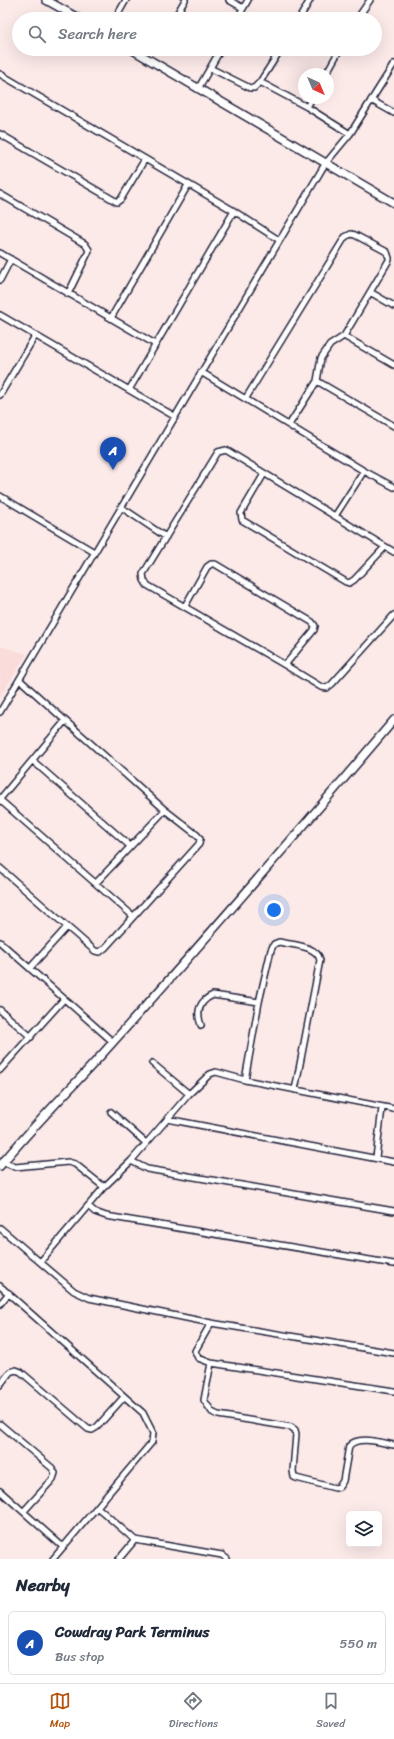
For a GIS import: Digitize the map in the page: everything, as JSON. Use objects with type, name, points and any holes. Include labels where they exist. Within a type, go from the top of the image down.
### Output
[{"type":"street","points":[[46,0],[67,12]]},
{"type":"street","points":[[119,12],[126,0]]},
{"type":"street","points":[[178,12],[185,0]]},
{"type":"street","points":[[229,0],[243,8]]},
{"type":"street","points":[[241,12],[248,0]]},
{"type":"street","points":[[303,12],[310,0]]},
{"type":"street","points":[[362,12],[370,0]]},
{"type":"street","points":[[143,56],[394,204]]},
{"type":"street","points":[[198,89],[217,56]]},
{"type":"street","points":[[210,68],[250,88],[256,87],[277,56]]},
{"type":"street","points":[[329,68],[336,56]]},
{"type":"street","points":[[0,712],[174,416],[202,372],[325,164],[350,134],[394,64]]},
{"type":"street","points":[[0,74],[234,211],[279,240]]},
{"type":"street","points":[[260,82],[306,107],[350,134]]},
{"type":"street","points":[[371,100],[394,113]]},
{"type":"street","points":[[0,134],[117,202],[121,199],[145,159]]},
{"type":"street","points":[[111,318],[188,185]]},
{"type":"street","points":[[0,194],[85,244],[88,248],[88,254],[68,294]]},
{"type":"street","points":[[129,390],[234,211]]},
{"type":"street","points":[[246,398],[345,237],[355,235],[389,254],[389,260],[344,336],[330,345],[321,358],[317,381],[290,425]]},
{"type":"street","points":[[0,253],[155,344]]},
{"type":"street","points":[[0,280],[11,260]]},
{"type":"street","points":[[370,292],[394,306]]},
{"type":"street","points":[[0,315],[174,416]]},
{"type":"street","points":[[0,395],[35,336]]},
{"type":"street","points":[[344,336],[394,365]]},
{"type":"street","points":[[202,372],[364,471],[394,487]]},
{"type":"street","points":[[317,381],[394,426]]},
{"type":"street","points":[[394,552],[226,450],[218,452],[143,574],[144,580],[147,584],[321,687],[327,688],[394,615]]},
{"type":"street","points":[[335,516],[364,471]]},
{"type":"street","points":[[264,474],[240,516],[242,520],[261,532],[349,583],[354,580],[385,547]]},
{"type":"street","points":[[0,496],[94,552]]},
{"type":"street","points":[[121,507],[166,537]]},
{"type":"street","points":[[185,606],[207,567],[211,564],[215,564],[312,622],[315,626],[314,630],[286,665]]},
{"type":"street","points":[[0,868],[95,951],[100,952],[199,844],[200,839],[165,810],[20,680]]},
{"type":"street","points":[[104,1187],[75,1164],[68,1162],[15,1167],[2,1164],[40,1120],[113,1042],[307,822],[394,720]]},
{"type":"street","points":[[65,721],[0,799],[133,916]]},
{"type":"street","points":[[32,761],[130,846]]},
{"type":"street","points":[[96,883],[165,810]]},
{"type":"street","points":[[30,968],[67,927]]},
{"type":"street","points":[[0,942],[113,1042]]},
{"type":"street","points":[[245,1080],[259,1002],[271,950],[274,944],[278,942],[314,950],[319,954],[320,960],[295,1090]]},
{"type":"street","points":[[201,1025],[198,1017],[198,1009],[207,998],[213,995],[259,1002]]},
{"type":"street","points":[[0,1070],[64,1000]]},
{"type":"street","points":[[0,1010],[31,1037]]},
{"type":"street","points":[[152,1063],[189,1094]]},
{"type":"street","points":[[41,1261],[104,1187],[131,1161],[189,1094],[210,1074],[216,1072],[245,1080],[394,1110]]},
{"type":"street","points":[[376,1158],[382,1108]]},
{"type":"street","points":[[111,1112],[146,1143]]},
{"type":"street","points":[[167,1119],[394,1162]]},
{"type":"street","points":[[131,1161],[147,1169],[394,1211]]},
{"type":"street","points":[[88,1206],[95,1212],[106,1216],[394,1264]]},
{"type":"street","points":[[0,1228],[74,1290],[89,1298],[211,1323],[394,1353]]},
{"type":"street","points":[[0,1286],[143,1414],[153,1432],[152,1442],[53,1559]]},
{"type":"street","points":[[0,1304],[9,1293]]},
{"type":"street","points":[[211,1323],[195,1351],[198,1358],[211,1362],[394,1391]]},
{"type":"street","points":[[211,1362],[204,1400],[207,1406],[218,1414],[291,1427],[295,1430],[293,1471],[294,1477],[296,1478],[335,1488],[339,1487],[343,1481],[349,1446],[352,1443],[360,1440],[394,1445]]},
{"type":"street","points":[[0,1385],[10,1372],[16,1370],[21,1372],[88,1429],[92,1430],[97,1427],[124,1397]]},
{"type":"street","points":[[0,1424],[52,1468],[55,1474],[53,1479],[24,1511]]},
{"type":"street","points":[[0,1491],[63,1547]]},
{"type":"street","points":[[97,1507],[135,1540],[222,1555],[227,1559]]},
{"type":"street","points":[[119,1559],[135,1540]]},
{"type":"shaded area","points":[[0,646],[27,654],[0,697]]},
{"type":"place","name":"Cowdray Park Terminus","points":[[113,470]]}]
